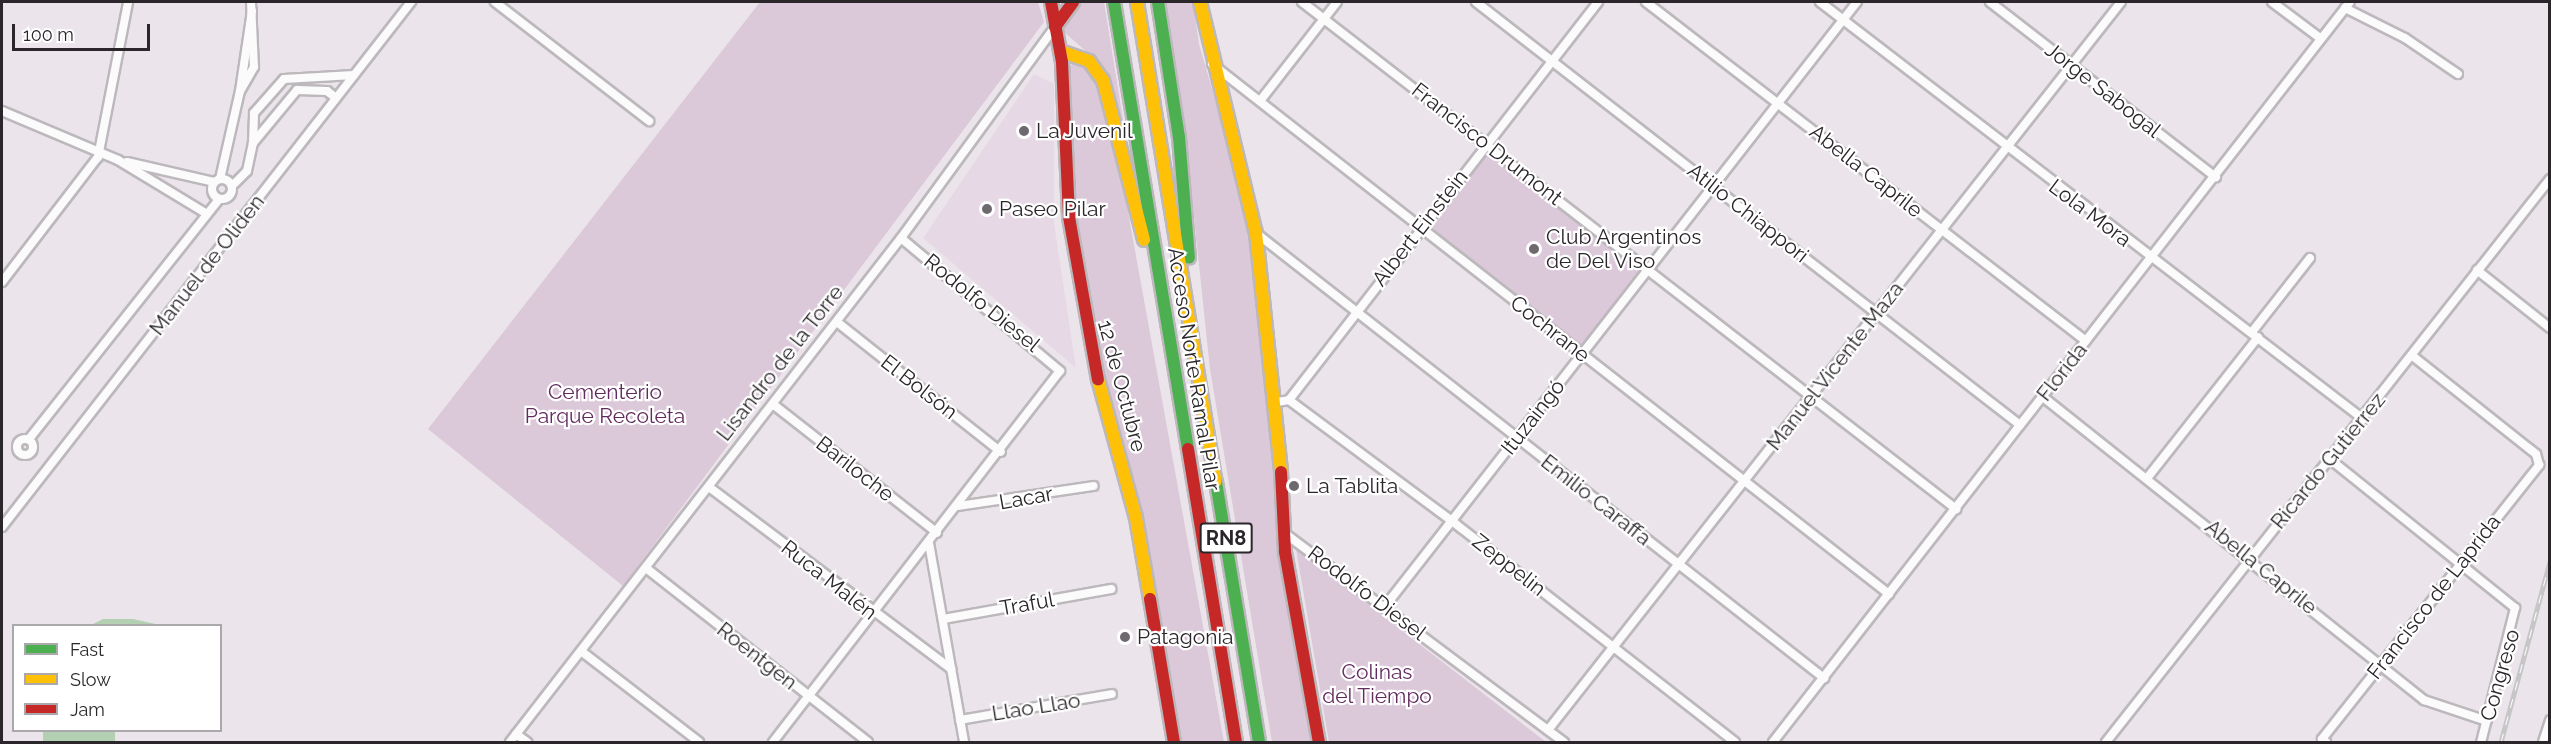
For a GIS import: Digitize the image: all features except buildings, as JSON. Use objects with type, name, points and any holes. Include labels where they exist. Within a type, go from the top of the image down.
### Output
[{"type":"main road","name":"12 de Octubre","points":[[1051,2],[1060,51],[1069,217],[1088,342],[1136,518],[1174,742]]},
{"type":"main road","name":"Lisandro de la Torre","points":[[1055,27],[1073,2]]},
{"type":"main road","name":"Acceso Norte Ramal Pilar","points":[[1114,2],[1236,742]]},
{"type":"main road","name":"Acceso Norte Ramal Pilar","points":[[1137,2],[1259,742]]},
{"type":"main road","points":[[1158,2],[1185,191],[1193,333]]},
{"type":"main road","points":[[1200,2],[1211,63],[1256,232],[1283,401],[1283,532],[1319,742]]},
{"type":"main road","points":[[1060,51],[1089,61],[1106,87],[1171,350]]},
{"type":"street","points":[[2,282],[100,152],[128,2]]},
{"type":"street","points":[[219,199],[212,192],[217,181],[240,91],[252,11],[251,2]]},
{"type":"street","name":"Manuel de Oliden","points":[[2,527],[411,2]]},
{"type":"street","points":[[495,2],[650,121]]},
{"type":"street","name":"Francisco Drumont","points":[[1302,2],[1956,509]]},
{"type":"street","points":[[1260,101],[1338,2]]},
{"type":"street","name":"Atilio Chiappori","points":[[1476,2],[2020,425]]},
{"type":"street","name":"Albert Einstein","points":[[1283,401],[1598,2]]},
{"type":"street","name":"Abella Caprile","points":[[1646,2],[2086,341]]},
{"type":"street","name":"Lola Mora","points":[[1820,2],[2005,149],[2153,257],[2363,419]]},
{"type":"street","name":"Ituzaingó","points":[[1386,605],[1857,2]]},
{"type":"street","name":"Jorge Sabogal","points":[[1990,2],[2216,177]]},
{"type":"street","name":"Manuel Vicente Maza","points":[[1548,730],[2121,2]]},
{"type":"street","points":[[2272,2],[2320,38]]},
{"type":"street","points":[[2347,5],[2405,38],[2458,74]]},
{"type":"street","name":"Florida","points":[[1773,742],[2216,177],[2347,5]]},
{"type":"street","name":"Lisandro de la Torre","points":[[510,742],[774,405],[901,238],[1055,27]]},
{"type":"street","name":"Cochrane","points":[[1211,63],[1889,594]]},
{"type":"street","points":[[29,439],[204,212],[219,199],[228,198],[232,186],[248,171],[253,143],[254,114],[284,79],[354,75]]},
{"type":"street","points":[[253,143],[297,90],[308,87],[336,98]]},
{"type":"street","points":[[2,111],[118,160],[204,212]]},
{"type":"street","points":[[118,160],[232,186]]},
{"type":"street","name":"Ricardo Gutierrez","points":[[2106,742],[2250,558],[2331,460],[2550,179]]},
{"type":"street","name":"Emilio Caraffa","points":[[1256,232],[1824,678]]},
{"type":"street","name":"Rodolfo Diesel","points":[[901,238],[1060,371],[1000,452]]},
{"type":"street","points":[[2148,477],[2310,258]]},
{"type":"street","points":[[2477,270],[2550,328]]},
{"type":"street","name":"El Bolsón","points":[[837,322],[1000,452]]},
{"type":"street","name":"Francisco de Laprida","points":[[2324,741],[2459,562],[2539,465],[2536,454],[2413,356]]},
{"type":"street","name":"Abella Caprile","points":[[2043,397],[2250,558],[2424,700],[2487,721]]},
{"type":"street","name":"Zeppelin","points":[[1283,401],[1452,521],[1736,742]]},
{"type":"street","name":"Bariloche","points":[[774,405],[937,533]]},
{"type":"street","points":[[773,742],[1000,452]]},
{"type":"street","points":[[2331,460],[2459,562]]},
{"type":"street","name":"Lacar","points":[[958,506],[1094,486]]},
{"type":"street","name":"Ruca Malén","points":[[709,487],[873,614],[951,669]]},
{"type":"street","name":"Rodolfo Diesel","points":[[1283,532],[1386,605],[1564,742]]},
{"type":"street","points":[[929,543],[964,742]]},
{"type":"street","name":"Congreso","points":[[2459,562],[2515,608],[2481,742]]},
{"type":"street","name":"Roentgen","points":[[646,568],[868,742]]},
{"type":"street","name":"Traful","points":[[943,619],[1111,589]]},
{"type":"street","points":[[581,651],[699,742]]},
{"type":"street","name":"Llao Llao","points":[[960,720],[1112,694]]},
{"type":"street","points":[[2543,742],[2550,720]]},
{"type":"street","points":[[516,734],[527,742]]},
{"type":"shaded area","name":"Paseo Pilar","points":[[1034,74],[1054,84],[1054,223],[1076,368],[923,238]]},
{"type":"shaded area","points":[[103,619],[133,619],[156,624],[93,624]]},
{"type":"shaded area","points":[[43,732],[115,732],[115,742],[43,742]]},
{"type":"green space","name":"Cementerio Parque Recoleta","points":[[760,2],[1038,2],[1044,22],[623,586],[428,429]]},
{"type":"green space","points":[[1082,2],[1104,2],[1128,150],[1088,53],[1065,33],[1065,22]]},
{"type":"green space","points":[[1163,2],[1193,2],[1199,44],[1248,213],[1272,401],[1277,533],[1312,742],[1272,742],[1210,369],[1184,123]]},
{"type":"green space","points":[[1073,62],[1095,72],[1123,184],[1224,742],[1178,742],[1140,509],[1099,377],[1073,210],[1069,69]]},
{"type":"green space","name":"Club Argentinos de Del Viso","points":[[1488,150],[1640,273],[1578,349],[1426,226]]},
{"type":"green space","name":"Colinas del Tiempo","points":[[1296,549],[1546,742],[1329,742]]},
{"type":"railway","points":[[2501,742],[2550,562]]},
{"type":"traffic: fast","points":[[1114,2],[1188,449]]},
{"type":"traffic: fast","points":[[1158,2],[1179,137],[1189,258]]},
{"type":"traffic: fast","points":[[1216,482],[1259,742]]},
{"type":"traffic: slow","points":[[1137,2],[1216,482]]},
{"type":"traffic: slow","points":[[1200,2],[1256,233],[1281,472]]},
{"type":"traffic: slow","points":[[1060,51],[1089,61],[1103,80],[1144,240]]},
{"type":"traffic: slow","points":[[1098,379],[1136,518],[1150,599]]},
{"type":"traffic: jam","points":[[1051,2],[1062,62],[1069,217],[1098,379]]},
{"type":"traffic: jam","points":[[1055,27],[1073,2]]},
{"type":"traffic: jam","points":[[1188,449],[1236,742]]},
{"type":"traffic: jam","points":[[1281,472],[1285,552],[1319,742]]},
{"type":"traffic: jam","points":[[1150,599],[1174,742]]},
{"type":"place","name":"La Juvenil","points":[[1024,131]]},
{"type":"place","name":"Paseo Pilar","points":[[987,209]]},
{"type":"place","name":"Club Argentinos de Del Viso","points":[[1534,249]]},
{"type":"place","name":"La Tablita","points":[[1294,486]]},
{"type":"place","name":"Patagonia","points":[[1125,637]]}]
